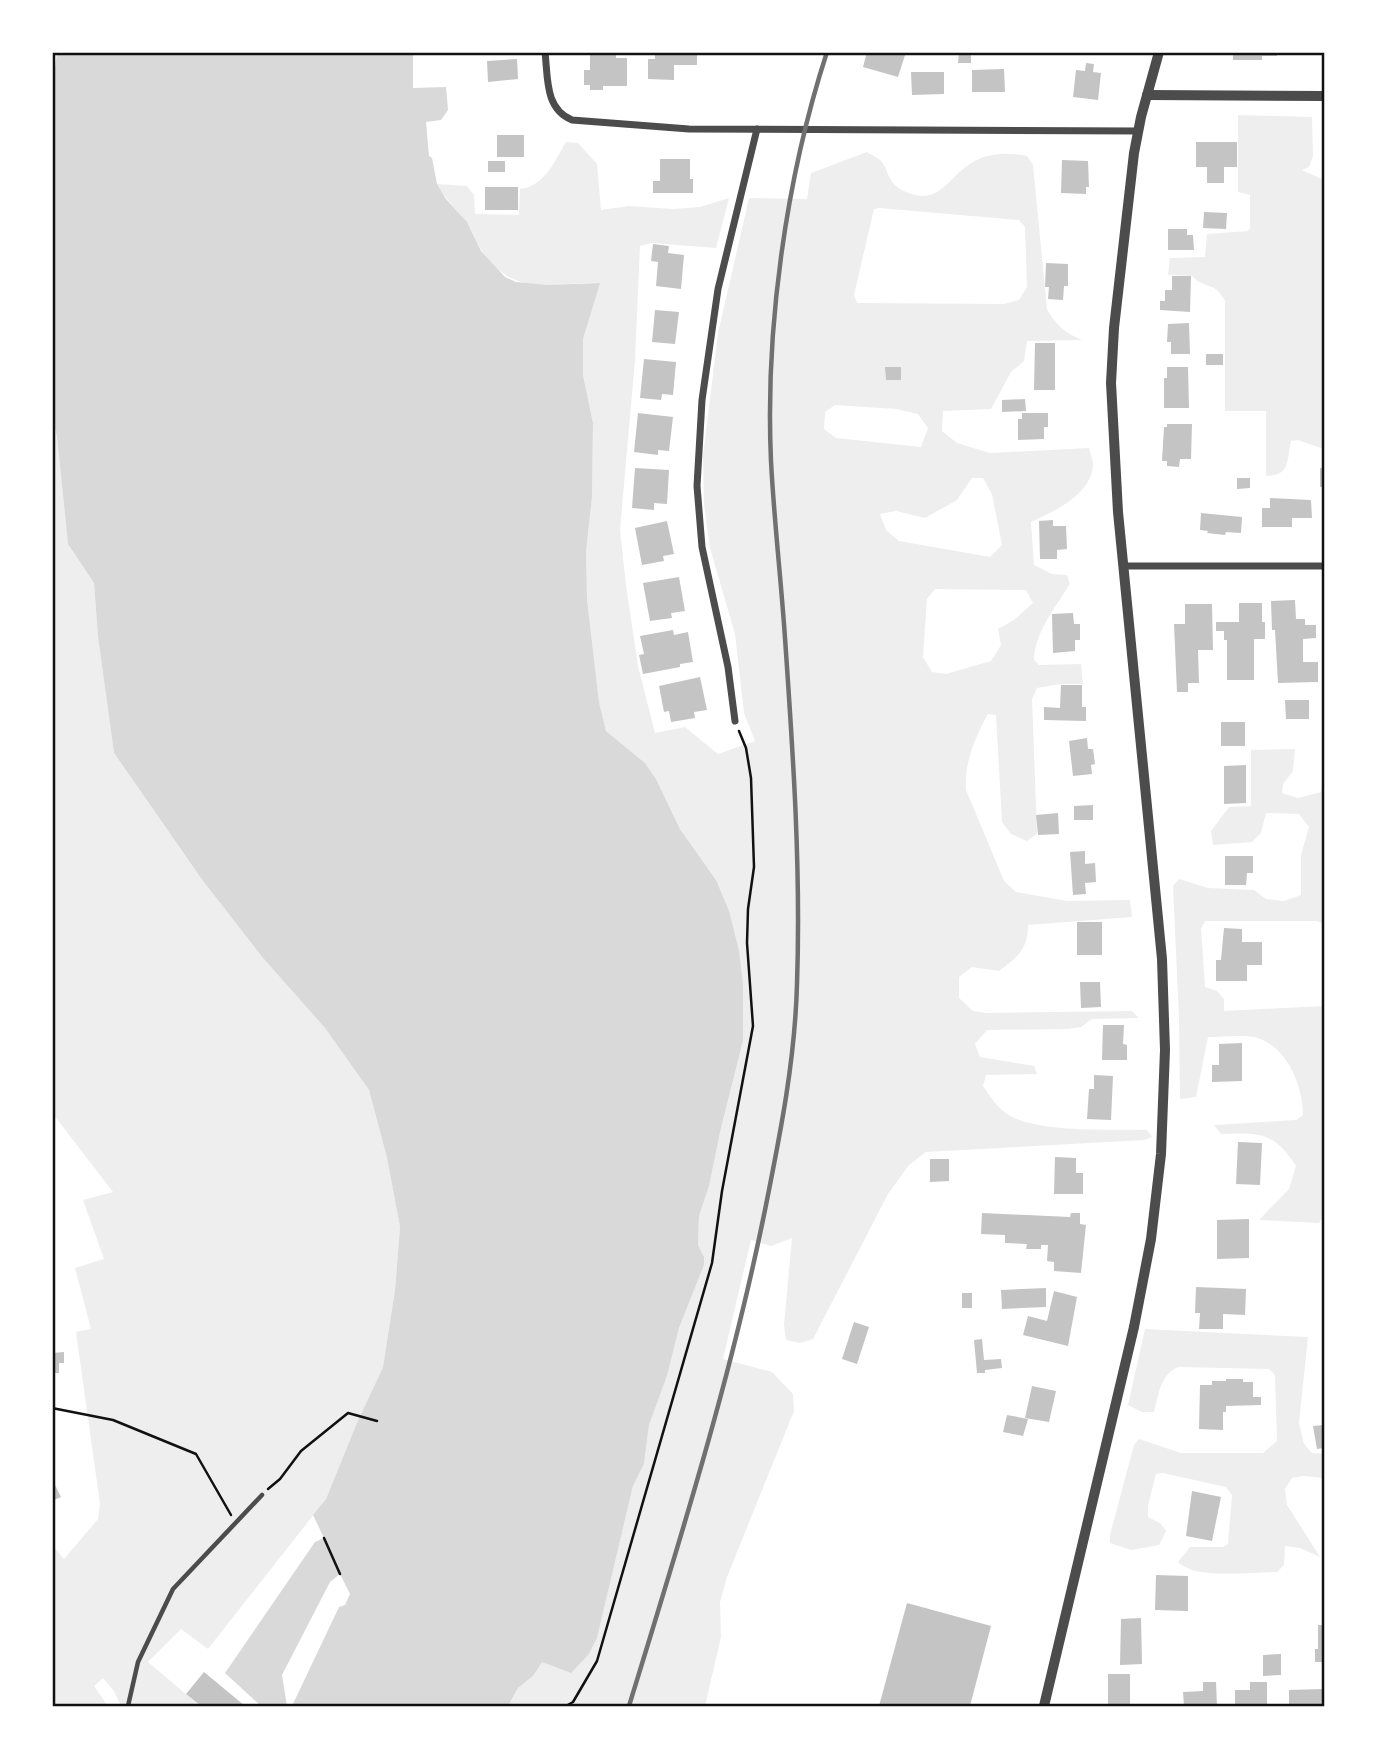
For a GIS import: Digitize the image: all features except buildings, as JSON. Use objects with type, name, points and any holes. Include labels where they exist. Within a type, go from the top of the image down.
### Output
[{"type":"street","points":[[545,52],[550,96],[554,107],[561,116],[572,120],[688,129],[1138,131]]},
{"type":"street","points":[[1044,1706],[1137,1314],[1155,1212],[1161,1154],[1165,1062],[1162,959],[1112,432],[1111,383],[1122,256],[1138,131],[1160,52]]},
{"type":"street","points":[[1147,95],[1325,96]]},
{"type":"street","points":[[736,721],[728,667],[702,547],[697,486],[702,400],[718,289],[757,130]]},
{"type":"street","points":[[1124,566],[1325,566]]},
{"type":"lane","points":[[128,1706],[138,1662],[173,1589],[262,1495]]},
{"type":"path","points":[[566,1706],[573,1702],[597,1661],[712,1263],[722,1191],[753,1026],[747,943],[748,909],[754,867],[751,778],[746,748],[736,721]]},
{"type":"path","points":[[52,1408],[113,1420],[196,1454],[235,1523]]},
{"type":"path","points":[[262,1495],[280,1479],[300,1451],[348,1413],[376,1421]]},
{"type":"path","points":[[324,1538],[340,1574]]},
{"type":"shaded area","points":[[57,53],[413,53],[413,88],[446,87],[448,110],[441,120],[426,122],[429,156],[432,158],[437,184],[446,199],[467,222],[481,251],[505,277],[516,282],[547,285],[600,283],[583,339],[583,375],[593,423],[592,497],[586,552],[587,599],[599,702],[606,731],[645,763],[656,779],[680,829],[716,880],[729,911],[739,951],[743,984],[743,1041],[709,1186],[699,1216],[698,1245],[704,1257],[704,1265],[679,1328],[667,1376],[649,1425],[644,1464],[633,1486],[597,1638],[589,1654],[571,1673],[542,1662],[533,1676],[518,1688],[508,1706],[292,1706],[339,1607],[345,1605],[350,1594],[340,1574],[330,1582],[282,1675],[287,1706],[261,1706],[225,1673],[315,1542],[324,1538],[313,1515],[326,1499],[383,1367],[395,1290],[400,1227],[387,1158],[369,1090],[325,1028],[263,958],[203,881],[114,753],[98,637],[94,583],[68,544],[53,421],[52,90]]},
{"type":"shaded area","points":[[1238,115],[1312,117],[1313,156],[1309,167],[1302,170],[1324,180],[1324,449],[1298,440],[1291,441],[1286,466],[1279,473],[1266,476],[1266,411],[1225,411],[1225,301],[1217,290],[1192,276],[1168,275],[1170,258],[1205,257],[1207,234],[1248,231],[1250,228],[1250,195],[1238,192]]},
{"type":"shaded area","points":[[566,142],[578,143],[597,164],[601,210],[629,206],[673,209],[700,207],[729,198],[716,248],[652,243],[640,246],[635,360],[620,530],[638,666],[655,733],[685,727],[718,754],[755,741],[744,713],[735,634],[710,548],[704,504],[703,456],[718,333],[749,198],[807,199],[811,173],[867,152],[881,161],[898,188],[926,196],[935,193],[979,159],[1000,154],[1027,156],[1033,165],[1047,309],[1062,328],[1082,340],[1027,341],[1024,361],[1011,372],[991,409],[943,411],[942,431],[957,443],[990,453],[1089,448],[1093,464],[1091,475],[1079,493],[1060,507],[1031,522],[1034,565],[1052,574],[1067,575],[1070,584],[1042,630],[1034,660],[1039,665],[1081,664],[1083,684],[1037,688],[1032,699],[1037,834],[1027,841],[1011,834],[1002,822],[996,715],[988,714],[975,741],[967,770],[966,790],[1004,881],[1016,892],[1067,901],[1130,900],[1132,917],[1028,925],[1024,946],[1017,957],[1006,966],[999,971],[972,967],[959,977],[959,998],[973,1011],[986,1013],[1132,1011],[1139,1018],[1092,1019],[1081,1027],[1068,1029],[987,1030],[975,1044],[980,1057],[1034,1066],[1037,1074],[986,1075],[983,1086],[999,1107],[1012,1117],[1059,1128],[1147,1130],[1152,1137],[1144,1140],[926,1152],[909,1165],[888,1194],[813,1339],[800,1343],[786,1340],[784,1325],[792,1238],[771,1246],[751,1240],[723,1359],[772,1372],[793,1394],[794,1411],[727,1577],[720,1602],[721,1637],[705,1706],[508,1706],[518,1688],[533,1676],[542,1661],[589,1654],[597,1638],[633,1486],[644,1464],[649,1425],[667,1376],[679,1328],[704,1265],[704,1257],[698,1245],[699,1216],[709,1186],[743,1041],[743,984],[716,880],[680,829],[656,779],[645,763],[606,731],[599,702],[587,599],[586,552],[592,497],[593,423],[583,375],[583,339],[599,283],[535,285],[508,276],[482,251],[467,223],[437,184],[467,186],[474,195],[475,214],[519,215],[520,189],[529,187],[542,178]],"holes":[[[874,209],[1019,220],[1025,227],[1027,287],[1019,300],[1004,304],[857,303],[854,295]],[[835,405],[896,409],[918,414],[928,428],[921,447],[836,438],[824,429],[825,412]],[[972,478],[983,478],[992,494],[1002,545],[990,557],[899,541],[886,530],[880,514],[896,511],[925,518],[957,500]],[[935,589],[1026,590],[1033,603],[1014,620],[998,629],[1001,645],[991,661],[946,674],[932,672],[923,657],[927,599]]]},
{"type":"shaded area","points":[[52,421],[57,437],[68,544],[94,583],[98,637],[114,753],[203,881],[263,958],[325,1028],[369,1090],[387,1158],[400,1227],[395,1290],[383,1367],[326,1499],[208,1649],[181,1629],[148,1662],[200,1706],[121,1706],[114,1691],[103,1678],[94,1686],[108,1706],[53,1706],[53,1546],[64,1559],[98,1519],[100,1504],[76,1332],[91,1329],[75,1268],[104,1259],[83,1200],[113,1192],[53,1114]]},
{"type":"shaded area","points":[[1295,749],[1293,771],[1283,784],[1282,793],[1298,798],[1321,792],[1324,775],[1324,924],[1317,921],[1205,921],[1201,929],[1205,987],[1217,991],[1224,999],[1224,1011],[1324,1006],[1324,1151],[1322,1218],[1319,1223],[1259,1220],[1289,1189],[1296,1166],[1280,1146],[1264,1136],[1221,1134],[1214,1125],[1296,1120],[1303,1115],[1297,1081],[1278,1050],[1253,1037],[1208,1037],[1196,1097],[1180,1099],[1173,886],[1179,879],[1208,888],[1254,890],[1266,899],[1284,901],[1301,895],[1301,855],[1309,827],[1299,814],[1266,813],[1261,833],[1252,842],[1213,845],[1211,831],[1229,807],[1251,806],[1251,750]]},
{"type":"shaded area","points":[[1145,1329],[1308,1337],[1299,1423],[1304,1444],[1312,1453],[1324,1454],[1324,1478],[1292,1478],[1285,1489],[1287,1505],[1320,1557],[1300,1548],[1285,1546],[1284,1565],[1277,1572],[1210,1573],[1186,1568],[1178,1562],[1190,1547],[1223,1547],[1228,1544],[1232,1495],[1226,1487],[1163,1473],[1156,1474],[1148,1505],[1148,1517],[1160,1523],[1166,1531],[1159,1545],[1131,1550],[1110,1543],[1134,1445],[1139,1439],[1181,1453],[1263,1453],[1277,1441],[1275,1375],[1269,1369],[1178,1367],[1164,1380],[1154,1412],[1142,1412],[1128,1405]]},
{"type":"railway","points":[[629,1706],[703,1460],[736,1335],[765,1210],[790,1070],[797,984],[797,854],[788,681],[771,461],[771,359],[781,254],[790,202],[800,151],[827,52]]}]
